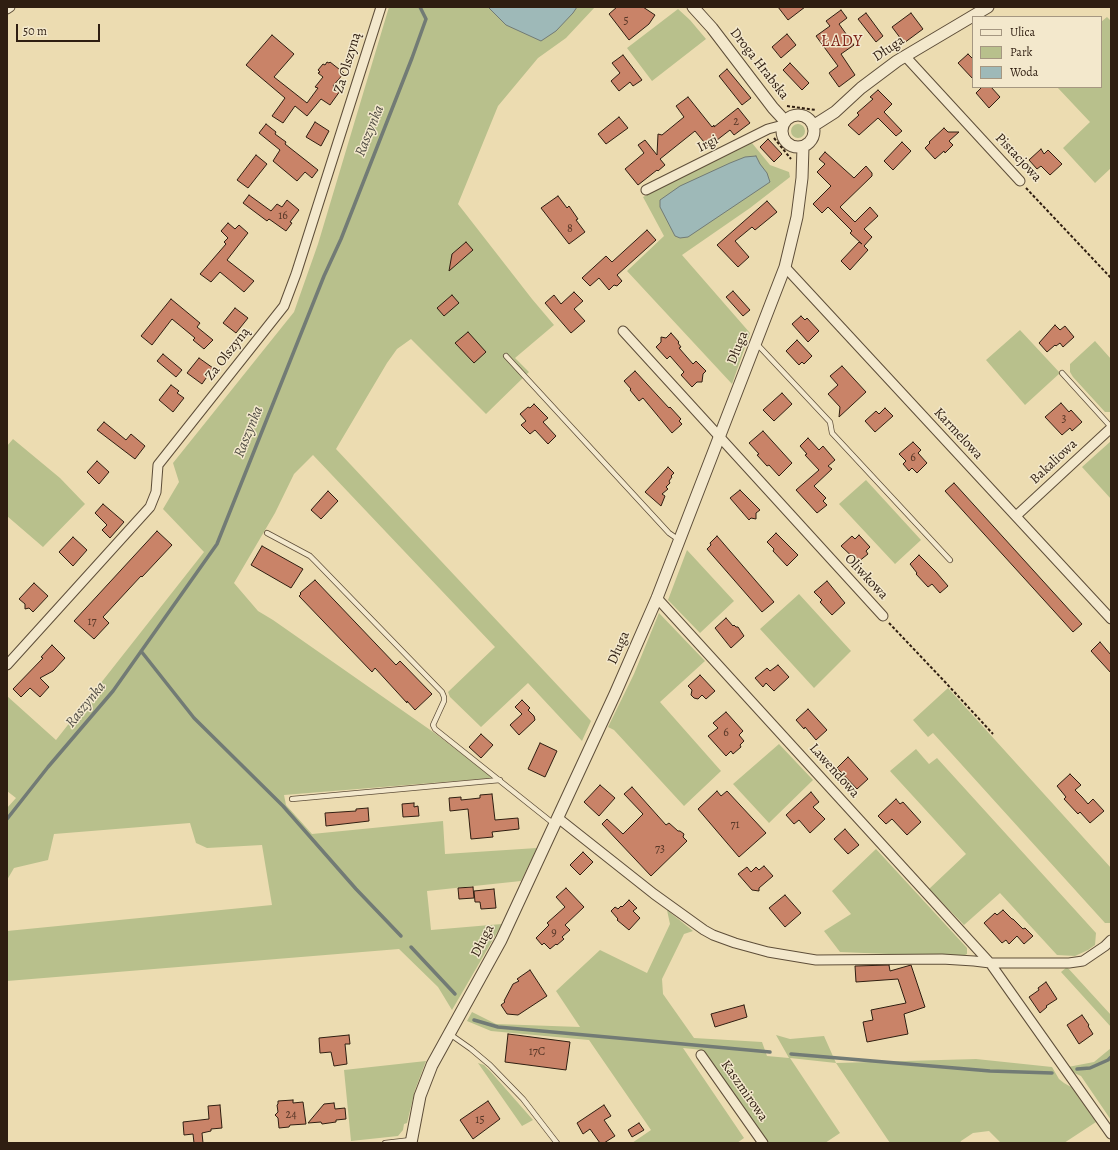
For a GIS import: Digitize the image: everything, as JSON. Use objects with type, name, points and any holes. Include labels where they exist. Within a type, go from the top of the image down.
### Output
[{"type":"street","name":"Za Olszyną","points":[[7,665],[150,507],[156,492],[158,466],[284,306],[299,267],[381,7]]},
{"type":"street","name":"Droga Hrabska","points":[[693,7],[712,28],[784,123]]},
{"type":"street","name":"Długa","points":[[973,16],[988,7]]},
{"type":"street","name":"Długa","points":[[813,126],[835,112],[882,72],[905,56],[972,16]]},
{"type":"street","name":"Pistacjowa","points":[[905,56],[1020,181]]},
{"type":"street","points":[[801,115],[810,120],[813,126],[814,135],[812,140],[803,147],[793,147],[785,141],[782,132],[784,123],[791,117],[801,115]]},
{"type":"street","name":"Irgi","points":[[646,190],[768,129],[784,123]]},
{"type":"street","name":"Długa","points":[[411,1142],[420,1096],[432,1065],[501,940],[616,694],[657,598],[785,267],[797,217],[802,178],[803,147]]},
{"type":"street","name":"Karmelowa","points":[[785,267],[1111,619]]},
{"type":"street","name":"Oliwkowa","points":[[623,331],[883,616]]},
{"type":"street","name":"Bakaliowa","points":[[1016,516],[1111,428]]},
{"type":"street","name":"Lawendowa","points":[[657,598],[990,963],[1111,1134]]},
{"type":"street","points":[[556,821],[704,930],[728,941],[768,952],[816,960],[942,959],[974,960],[990,963],[1068,963],[1083,961],[1111,940]]},
{"type":"street","name":"Kaszmirowa","points":[[701,1055],[763,1143]]},
{"type":"lane","points":[[756,343],[830,422],[832,433],[950,560]]},
{"type":"lane","points":[[506,356],[670,533],[679,540]]},
{"type":"lane","points":[[1062,373],[1111,428]]},
{"type":"lane","points":[[267,533],[310,556],[442,692],[444,701],[434,725],[435,729],[500,780],[556,821]]},
{"type":"lane","points":[[292,799],[500,780]]},
{"type":"lane","points":[[448,1035],[462,1042],[490,1065],[523,1099],[557,1143]]},
{"type":"lane","points":[[385,1143],[411,1142]]},
{"type":"path","points":[[785,106],[822,111]]},
{"type":"path","points":[[768,129],[780,147],[792,160]]},
{"type":"path","name":"Pistacjowa","points":[[1020,181],[1111,278]]},
{"type":"path","name":"Oliwkowa","points":[[883,616],[993,734]]},
{"type":"green space","points":[[389,7],[595,7],[566,38],[538,58],[498,106],[458,204],[554,325],[515,358],[529,372],[486,414],[411,339],[397,349],[387,363],[336,449],[591,721],[582,741],[528,683],[481,727],[450,697],[448,692],[495,647],[313,455],[294,474],[275,513],[234,583],[258,611],[436,734],[493,778],[284,795],[286,805],[312,834],[443,821],[445,854],[537,848],[521,881],[427,891],[431,930],[502,924],[452,1010],[438,987],[399,949],[7,981],[7,931],[272,905],[262,845],[207,848],[196,843],[190,823],[54,834],[48,860],[14,868],[7,880],[7,808],[16,798],[7,791],[7,696],[56,740],[204,552],[163,509],[179,482],[173,463],[294,312],[318,244]]},
{"type":"green space","points":[[678,9],[690,20],[706,39],[652,81],[627,48]]},
{"type":"green space","points":[[1107,17],[1111,21],[1111,168],[1095,183],[1063,148],[1090,122],[1058,88],[1102,88],[1102,21]]},
{"type":"green space","points":[[795,124],[801,124],[805,128],[805,134],[801,138],[795,138],[791,134],[791,128]]},
{"type":"green space","points":[[752,143],[770,165],[789,172],[790,177],[750,208],[682,255],[750,333],[732,384],[627,271],[664,236],[643,197]]},
{"type":"green space","points":[[1020,330],[1060,373],[1025,405],[986,360]]},
{"type":"green space","points":[[1095,341],[1111,359],[1111,412],[1105,412],[1070,372],[1070,364]]},
{"type":"green space","points":[[13,439],[60,478],[85,504],[43,547],[7,516],[7,446]]},
{"type":"green space","points":[[1111,441],[1111,499],[1082,467]]},
{"type":"green space","points":[[866,480],[921,540],[895,564],[839,504]]},
{"type":"green space","points":[[687,550],[734,601],[700,633],[668,600]]},
{"type":"green space","points":[[799,594],[851,651],[814,688],[760,629]]},
{"type":"green space","points":[[659,613],[705,661],[660,702],[721,771],[684,806],[614,730],[608,727],[634,674]]},
{"type":"green space","points":[[948,688],[1111,868],[1111,923],[1105,923],[933,733],[928,737],[913,720]]},
{"type":"green space","points":[[779,744],[813,780],[769,823],[733,784]]},
{"type":"green space","points":[[916,749],[929,764],[937,758],[1096,933],[1095,945],[1075,956],[1057,955],[1000,893],[964,925],[929,889],[966,854],[890,771]]},
{"type":"green space","points":[[876,849],[967,948],[967,954],[961,957],[840,952],[824,931],[851,914],[832,891]]},
{"type":"green space","points":[[667,910],[693,931],[684,934],[662,979],[663,994],[694,1038],[762,1042],[767,1056],[789,1058],[776,1035],[790,1039],[824,1036],[836,1063],[790,1058],[840,1133],[825,1143],[768,1143],[703,1050],[683,1048],[744,1138],[737,1143],[632,1143],[651,1130],[589,1040],[491,1031],[467,1021],[472,1012],[496,1024],[580,1027],[556,991],[600,950],[647,973],[670,924]]},
{"type":"green space","points":[[1067,967],[1111,1015],[1111,1027],[1061,972]]},
{"type":"green space","points":[[1111,1048],[1111,1120],[1081,1076],[1072,1072],[1068,1067],[1094,1062]]},
{"type":"green space","points":[[976,1059],[1052,1067],[1059,1079],[1071,1087],[1096,1122],[1064,1143],[1001,1143],[989,1131],[973,1133],[960,1143],[890,1143],[836,1063]]},
{"type":"green space","points":[[426,1061],[415,1090],[407,1123],[404,1124],[403,1130],[398,1136],[351,1141],[344,1070]]},
{"type":"green space","points":[[478,1063],[484,1065],[490,1071],[533,1120],[522,1126]]},
{"type":"water","points":[[488,7],[577,7],[556,31],[541,41],[506,25]]},
{"type":"water","points":[[756,156],[767,173],[770,182],[688,237],[680,238],[675,236],[660,207],[660,200],[680,186],[730,163],[745,157]]},
{"type":"building","points":[[617,7],[643,7],[655,15],[649,24],[629,40],[609,14]]},
{"type":"building","points":[[778,7],[805,7],[788,20]]},
{"type":"building","points":[[841,10],[847,18],[839,24],[854,45],[841,54],[855,75],[839,87],[829,73],[838,66],[816,36],[830,26],[826,21]]},
{"type":"building","points":[[866,13],[883,36],[876,42],[858,19]]},
{"type":"building","points":[[911,13],[923,29],[904,43],[892,27]]},
{"type":"building","points":[[787,34],[796,45],[781,58],[772,47]]},
{"type":"building","points":[[272,35],[294,54],[274,77],[307,103],[318,88],[315,87],[323,77],[318,73],[320,72],[318,70],[323,64],[325,65],[327,62],[330,62],[344,73],[333,86],[340,91],[330,105],[321,99],[307,116],[295,106],[283,123],[272,116],[285,98],[246,65]]},
{"type":"building","points":[[968,54],[972,58],[972,78],[958,63]]},
{"type":"building","points":[[623,55],[642,80],[633,86],[630,82],[619,91],[611,81],[620,73],[612,63]]},
{"type":"building","points":[[790,63],[809,83],[802,90],[783,70]]},
{"type":"building","points":[[727,69],[751,98],[742,105],[719,76]]},
{"type":"building","points":[[981,88],[992,88],[1000,97],[989,108],[976,93]]},
{"type":"building","points":[[878,90],[892,104],[884,112],[902,131],[896,136],[878,118],[859,135],[848,125],[859,115],[857,113],[873,99],[870,97]]},
{"type":"building","points":[[688,97],[712,127],[738,108],[750,123],[734,135],[730,130],[708,147],[695,131],[660,159],[665,165],[638,185],[625,169],[644,153],[638,145],[645,140],[657,155],[658,134],[662,135],[684,117],[676,106]]},
{"type":"building","points":[[619,117],[628,128],[606,144],[598,134]]},
{"type":"building","points":[[315,122],[329,131],[321,146],[306,137]]},
{"type":"building","points":[[266,124],[276,132],[275,134],[286,142],[285,144],[318,170],[312,178],[305,172],[297,181],[273,161],[280,150],[259,133]]},
{"type":"building","points":[[944,128],[948,132],[959,132],[949,141],[953,145],[945,153],[944,151],[935,159],[925,148],[930,143],[929,142]]},
{"type":"building","points":[[768,139],[782,154],[774,162],[760,147]]},
{"type":"building","points":[[902,142],[911,151],[893,170],[884,161]]},
{"type":"building","points":[[1041,149],[1044,154],[1048,150],[1062,164],[1050,175],[1041,166],[1037,169],[1029,160]]},
{"type":"building","points":[[825,152],[854,178],[866,166],[872,173],[872,176],[840,207],[855,222],[870,207],[878,216],[864,229],[872,237],[864,246],[868,250],[850,270],[841,261],[859,242],[862,244],[850,233],[852,231],[828,207],[822,213],[813,204],[831,186],[817,172],[825,164],[819,159]]},
{"type":"building","points":[[256,155],[267,164],[248,188],[237,180]]},
{"type":"building","points":[[249,195],[271,211],[277,204],[282,207],[287,200],[299,210],[290,222],[292,223],[286,231],[269,219],[267,221],[243,203]]},
{"type":"building","points":[[558,196],[567,208],[569,206],[578,219],[576,220],[585,232],[569,244],[541,208]]},
{"type":"building","points":[[767,201],[777,212],[755,230],[752,227],[735,241],[749,257],[738,267],[717,245]]},
{"type":"building","points":[[228,223],[235,229],[239,225],[248,233],[227,260],[254,281],[244,292],[220,272],[211,282],[200,274],[226,244],[224,242],[228,238],[221,231]]},
{"type":"building","points":[[647,230],[656,240],[617,275],[622,281],[617,286],[614,285],[609,290],[599,278],[590,286],[582,278],[606,256],[612,262]]},
{"type":"building","points":[[466,242],[473,250],[449,271],[452,254]]},
{"type":"building","points":[[733,291],[750,310],[743,316],[726,297]]},
{"type":"building","points":[[574,292],[583,301],[574,309],[585,321],[571,333],[545,303],[554,295],[561,304]]},
{"type":"building","points":[[452,295],[459,303],[444,316],[437,308]]},
{"type":"building","points":[[171,299],[200,323],[197,327],[213,340],[204,349],[193,340],[195,338],[172,319],[152,345],[141,336]]},
{"type":"building","points":[[235,308],[248,318],[236,333],[223,323]]},
{"type":"building","points":[[801,316],[805,320],[807,318],[819,331],[808,342],[792,324]]},
{"type":"building","points":[[1055,325],[1060,330],[1065,326],[1074,337],[1063,347],[1060,343],[1056,346],[1055,345],[1047,352],[1039,343]]},
{"type":"building","points":[[468,332],[486,352],[474,363],[455,343]]},
{"type":"building","points":[[671,333],[679,342],[678,343],[681,347],[679,348],[693,364],[696,361],[706,371],[703,374],[702,382],[697,382],[692,387],[681,375],[684,372],[670,356],[667,359],[656,347],[661,342],[661,337],[666,338]]},
{"type":"building","points":[[797,340],[812,356],[804,364],[802,362],[799,365],[786,351]]},
{"type":"building","points":[[163,354],[182,370],[176,377],[157,361]]},
{"type":"building","points":[[199,358],[213,368],[202,384],[187,373]]},
{"type":"building","points":[[842,366],[866,392],[839,417],[840,407],[828,394],[838,385],[830,376]]},
{"type":"building","points":[[635,371],[681,419],[679,421],[682,424],[672,433],[643,398],[639,401],[624,381]]},
{"type":"building","points":[[171,385],[179,391],[177,393],[184,398],[173,412],[159,400]]},
{"type":"building","points":[[782,393],[792,404],[774,421],[763,410]]},
{"type":"building","points":[[1061,403],[1069,412],[1071,410],[1082,422],[1072,431],[1070,428],[1062,435],[1045,417]]},
{"type":"building","points":[[534,404],[548,418],[543,422],[556,436],[548,444],[535,430],[530,434],[521,425],[526,421],[520,414]]},
{"type":"building","points":[[885,408],[893,416],[875,432],[865,421],[876,411],[879,414]]},
{"type":"building","points":[[104,422],[126,440],[131,434],[145,446],[135,459],[97,430]]},
{"type":"building","points":[[763,431],[792,463],[779,476],[757,455],[759,454],[749,443]]},
{"type":"building","points":[[808,438],[819,450],[823,446],[835,460],[828,466],[832,469],[814,486],[826,498],[823,501],[827,505],[817,513],[796,490],[819,470],[805,455],[807,454],[800,446]]},
{"type":"building","points":[[913,442],[921,450],[918,453],[927,463],[917,473],[912,468],[909,471],[903,464],[906,461],[899,454]]},
{"type":"building","points":[[97,461],[109,472],[99,484],[87,472]]},
{"type":"building","points":[[668,467],[674,473],[669,481],[670,483],[666,487],[668,489],[662,494],[665,496],[661,506],[645,492]]},
{"type":"building","points":[[954,483],[1082,624],[1073,632],[945,491]]},
{"type":"building","points":[[740,490],[760,510],[756,513],[756,519],[751,518],[749,520],[730,498]]},
{"type":"building","points":[[328,491],[338,501],[321,519],[311,510]]},
{"type":"building","points":[[103,504],[124,522],[110,538],[102,530],[107,525],[95,513]]},
{"type":"building","points":[[157,531],[172,545],[103,617],[109,623],[94,639],[74,621]]},
{"type":"building","points":[[776,533],[798,555],[787,566],[767,542]]},
{"type":"building","points":[[859,535],[870,547],[866,551],[868,554],[858,562],[841,546],[852,536],[855,539]]},
{"type":"building","points":[[717,536],[774,602],[762,612],[707,549],[711,545],[710,543]]},
{"type":"building","points":[[73,537],[87,550],[73,566],[59,552]]},
{"type":"building","points":[[262,546],[303,569],[291,588],[251,565]]},
{"type":"building","points":[[919,555],[948,586],[940,593],[932,584],[928,587],[916,574],[917,573],[910,564]]},
{"type":"building","points":[[315,580],[396,665],[400,661],[432,694],[415,710],[375,668],[372,672],[299,596],[301,594],[300,593]]},
{"type":"building","points":[[827,581],[845,603],[832,615],[820,602],[822,600],[814,592]]},
{"type":"building","points":[[34,583],[48,596],[33,612],[29,608],[25,609],[25,604],[19,599]]},
{"type":"building","points":[[726,618],[733,626],[738,627],[744,636],[731,648],[715,628]]},
{"type":"building","points":[[1100,642],[1111,655],[1111,673],[1091,651]]},
{"type":"building","points":[[52,645],[65,658],[53,671],[40,678],[49,687],[40,697],[30,688],[21,697],[13,689],[43,658],[41,657]]},
{"type":"building","points":[[778,665],[789,677],[774,691],[766,683],[763,687],[755,678],[767,668],[770,671]]},
{"type":"building","points":[[700,675],[715,691],[706,699],[702,695],[698,699],[694,698],[691,695],[692,690],[688,686]]},
{"type":"building","points":[[522,700],[530,708],[528,710],[534,716],[535,720],[519,735],[510,725],[522,714],[515,707]]},
{"type":"building","points":[[808,709],[827,730],[816,740],[805,727],[804,729],[796,720]]},
{"type":"building","points":[[726,712],[743,731],[739,735],[744,741],[740,745],[741,747],[733,754],[731,751],[726,756],[708,736],[718,728],[713,723]]},
{"type":"building","points":[[481,734],[493,745],[481,758],[469,747]]},
{"type":"building","points":[[540,743],[557,751],[545,777],[528,769]]},
{"type":"building","points":[[848,757],[868,779],[857,789],[837,768]]},
{"type":"building","points":[[1070,774],[1081,785],[1075,790],[1088,804],[1093,799],[1104,811],[1090,823],[1080,812],[1078,814],[1064,799],[1066,797],[1057,786]]},
{"type":"building","points":[[600,785],[615,798],[599,816],[584,802]]},
{"type":"building","points":[[632,787],[666,825],[669,823],[684,834],[683,837],[687,841],[651,876],[602,824],[607,819],[623,834],[643,814],[624,794]]},
{"type":"building","points":[[717,791],[721,796],[727,791],[766,833],[739,857],[698,809]]},
{"type":"building","points":[[811,792],[819,802],[813,807],[825,819],[810,833],[799,820],[794,824],[786,815]]},
{"type":"building","points":[[492,794],[495,820],[518,818],[519,829],[492,832],[493,837],[471,839],[468,809],[450,811],[449,798],[461,797],[461,800],[480,798],[480,795]]},
{"type":"building","points":[[896,799],[900,804],[903,802],[921,822],[907,835],[892,819],[886,824],[878,816]]},
{"type":"building","points":[[414,803],[414,807],[418,806],[419,816],[403,817],[402,804]]},
{"type":"building","points":[[368,808],[369,821],[326,826],[325,813],[356,811],[356,809]]},
{"type":"building","points":[[845,829],[859,845],[848,854],[834,839]]},
{"type":"building","points":[[583,852],[593,862],[580,875],[570,865]]},
{"type":"building","points":[[764,866],[773,876],[759,888],[759,891],[752,890],[738,874],[747,867],[751,872],[756,867],[759,870]]},
{"type":"building","points":[[473,887],[474,898],[459,899],[458,888]]},
{"type":"building","points":[[566,888],[584,907],[565,925],[570,930],[562,937],[564,939],[550,949],[544,943],[542,945],[536,938],[549,925],[547,923],[565,907],[556,897]]},
{"type":"building","points":[[494,889],[496,908],[481,909],[480,902],[475,902],[474,891]]},
{"type":"building","points":[[785,895],[801,913],[785,927],[769,908]]},
{"type":"building","points":[[629,900],[637,908],[633,911],[640,918],[629,930],[617,920],[618,919],[611,911],[615,907],[618,909],[621,906],[622,907]]},
{"type":"building","points":[[1003,910],[1023,929],[1025,928],[1033,936],[1024,944],[1017,936],[1009,944],[1006,940],[1002,943],[984,923],[995,913],[997,915]]},
{"type":"building","points":[[889,965],[890,971],[911,965],[925,1007],[904,1014],[908,1034],[867,1042],[863,1022],[873,1020],[871,1010],[906,1003],[898,979],[856,982],[855,966]]},
{"type":"building","points":[[530,970],[547,996],[518,1015],[507,1014],[501,1005],[505,1002],[504,1001],[513,984],[519,981],[517,979]]},
{"type":"building","points":[[1046,982],[1057,999],[1046,1006],[1047,1007],[1040,1013],[1029,997],[1039,990],[1038,988]]},
{"type":"building","points":[[744,1005],[747,1017],[715,1027],[711,1014]]},
{"type":"building","points":[[1082,1015],[1093,1034],[1079,1044],[1067,1025]]},
{"type":"building","points":[[508,1034],[570,1042],[566,1070],[505,1062]]},
{"type":"building","points":[[349,1035],[350,1044],[345,1044],[347,1064],[334,1066],[331,1052],[320,1053],[319,1038]]},
{"type":"building","points":[[293,1100],[293,1103],[303,1102],[306,1124],[290,1125],[289,1127],[279,1128],[278,1118],[275,1115],[278,1112],[278,1101]]},
{"type":"building","points":[[488,1101],[500,1119],[473,1139],[460,1120]]},
{"type":"building","points":[[334,1103],[335,1109],[345,1108],[346,1119],[322,1124],[321,1122],[308,1123],[324,1104]]},
{"type":"building","points":[[220,1105],[222,1128],[211,1129],[211,1131],[202,1133],[203,1143],[194,1143],[193,1134],[184,1135],[183,1122],[209,1119],[208,1106]]},
{"type":"building","points":[[604,1105],[611,1116],[604,1120],[615,1136],[604,1143],[600,1143],[590,1129],[583,1134],[577,1123]]},
{"type":"building","points":[[639,1123],[644,1130],[632,1137],[628,1130]]},
{"type":"waterway","name":"Raszynka","points":[[7,819],[48,767],[113,691],[217,544],[324,276],[341,239],[412,58],[426,19],[420,7]]},
{"type":"waterway","points":[[141,651],[194,718],[283,806],[356,889],[401,936]]},
{"type":"waterway","points":[[411,947],[455,994]]},
{"type":"waterway","points":[[474,1020],[498,1027],[770,1052]]},
{"type":"waterway","points":[[791,1054],[990,1071],[1052,1073]]},
{"type":"waterway","points":[[1077,1069],[1090,1068],[1108,1060],[1111,1057]]},
{"type":"district","name":"ŁADY","points":[[842,42]]}]
